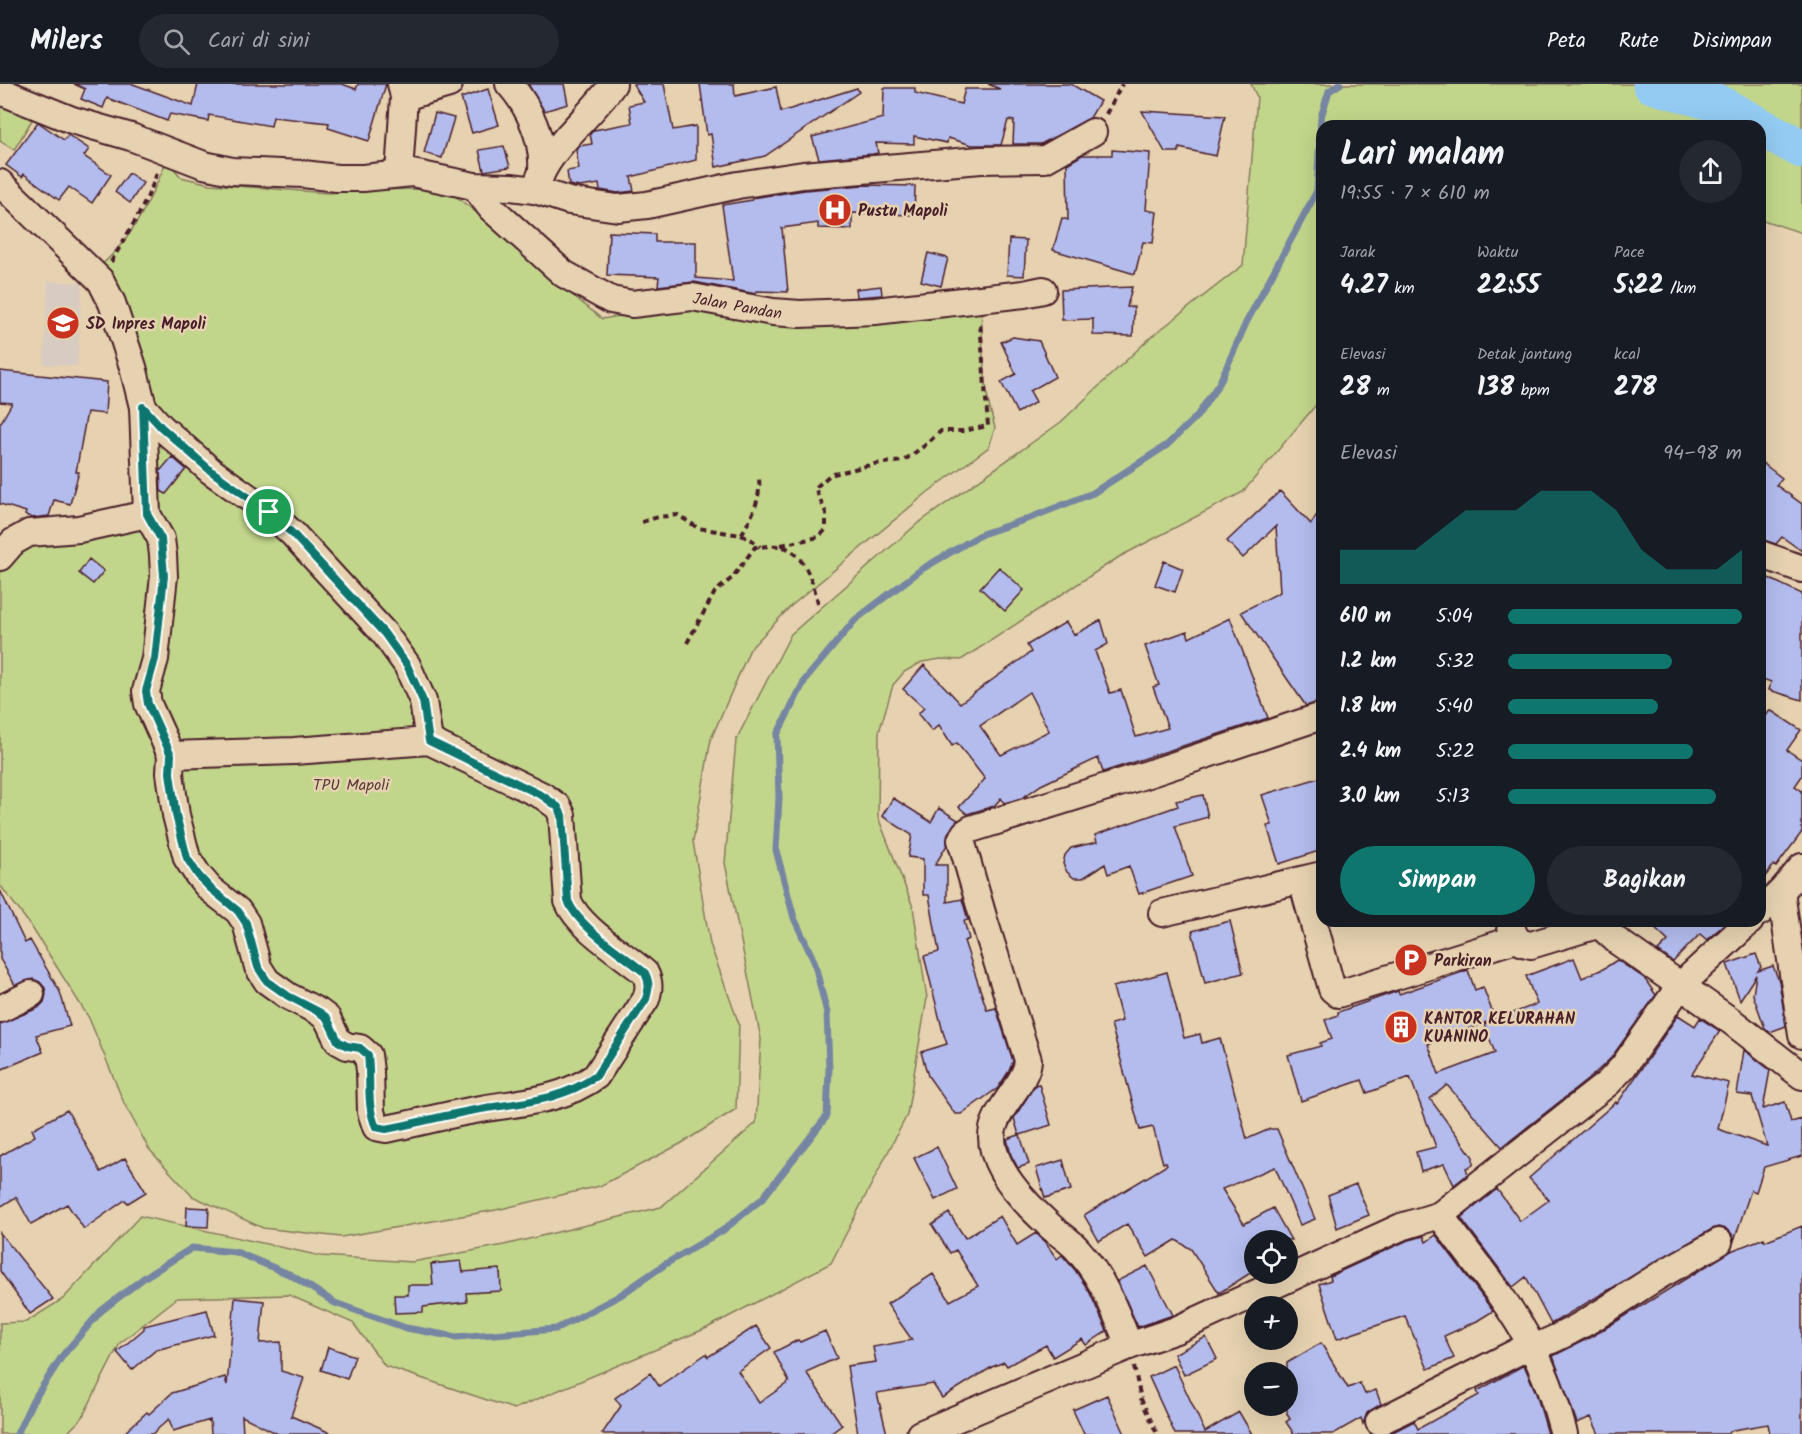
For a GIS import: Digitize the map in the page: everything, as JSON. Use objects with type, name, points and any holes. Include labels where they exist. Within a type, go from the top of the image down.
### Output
[{"type":"street","points":[[399,174],[403,91],[449,84]]},
{"type":"street","points":[[509,84],[538,134],[543,161],[539,180]]},
{"type":"street","points":[[0,91],[72,120],[164,148],[204,165],[232,171],[337,178],[412,173],[474,186],[511,187],[539,180],[552,156],[613,84]]},
{"type":"street","points":[[539,180],[569,201],[618,208],[647,205],[738,185],[803,175],[981,160],[1045,159],[1093,132]]},
{"type":"street","points":[[0,183],[101,281],[112,303],[133,367],[143,407],[147,514],[161,539],[164,576],[155,659],[146,691],[148,704],[171,755],[170,773],[176,815],[187,858],[198,875],[238,911],[246,923],[258,967],[267,981],[327,1018],[338,1041],[347,1046],[360,1048],[368,1055],[373,1122],[376,1127],[386,1129],[482,1109],[522,1104],[558,1095],[585,1083],[596,1076],[646,999],[649,981],[645,973],[582,923],[573,912],[568,901],[562,815],[558,807],[543,796],[429,741],[294,752],[171,755]]},
{"type":"street","name":"Jalan Pandan","points":[[474,186],[491,208],[564,274],[611,300],[633,304],[692,297],[773,312],[800,314],[875,311],[1043,290]]},
{"type":"street","points":[[143,407],[161,427],[211,471],[269,512],[293,534],[384,633],[407,665],[423,701],[429,741]]},
{"type":"street","points":[[4,545],[29,533],[79,529],[147,514]]},
{"type":"street","points":[[1766,556],[1802,569]]},
{"type":"street","points":[[1130,1346],[1111,1299],[1078,1249],[1047,1224],[1027,1202],[1006,1176],[994,1154],[992,1134],[999,1115],[1027,1070],[1028,1060],[961,840],[971,829],[1148,774],[1316,718]]},
{"type":"street","points":[[1766,906],[1802,867]]},
{"type":"street","points":[[1162,913],[1312,878],[1316,900]]},
{"type":"street","points":[[1781,892],[1802,1035]]},
{"type":"street","points":[[1321,927],[1332,989],[1338,994],[1513,930],[1522,944],[1532,945],[1584,927]]},
{"type":"street","points":[[1601,927],[1617,941],[1731,1021],[1802,1077]]},
{"type":"street","points":[[920,1434],[1130,1346],[1176,1330],[1401,1227],[1440,1215],[1608,1083],[1623,1067],[1680,986],[1744,927]]},
{"type":"street","points":[[0,1009],[31,994]]},
{"type":"street","points":[[1440,1215],[1515,1319],[1532,1347],[1557,1404],[1564,1434]]},
{"type":"street","points":[[1380,1422],[1532,1347],[1551,1341],[1583,1325],[1662,1274],[1719,1242]]},
{"type":"path","points":[[1093,132],[1113,104],[1122,84]]},
{"type":"path","points":[[101,281],[150,193],[164,148]]},
{"type":"path","points":[[687,643],[715,592],[732,578],[755,548],[819,537],[826,529],[826,513],[815,488],[830,475],[874,464],[903,461],[924,447],[941,431],[988,426],[979,331],[980,299]]},
{"type":"path","points":[[741,535],[750,519],[760,491],[759,478]]},
{"type":"path","points":[[642,522],[658,517],[678,515],[698,528],[741,535],[760,547]]},
{"type":"path","points":[[781,545],[801,559],[814,587],[818,603]]},
{"type":"path","points":[[1130,1346],[1141,1399],[1157,1434]]},
{"type":"shaded area","name":"SD Inpres Mapoli","points":[[48,281],[82,283],[77,366],[44,364]]},
{"type":"green space","points":[[1251,84],[1802,84],[1802,233],[1766,221],[1766,120],[1316,120],[1316,405],[1243,492],[1119,557],[961,660],[941,659],[922,662],[904,672],[893,685],[879,732],[878,817],[913,907],[927,998],[907,1115],[831,1263],[707,1328],[514,1409],[385,1366],[353,1323],[289,1295],[177,1298],[120,1343],[82,1418],[66,1434],[0,1434],[0,1323],[26,1322],[63,1299],[140,1216],[321,1256],[412,1262],[504,1245],[661,1207],[756,1123],[761,1039],[725,863],[736,740],[791,634],[917,524],[1061,422],[1151,337],[1243,265],[1257,97]]},
{"type":"green space","points":[[0,100],[32,120],[14,150],[0,141]]},
{"type":"green space","name":"TPU Mapoli","points":[[167,160],[181,177],[210,184],[328,193],[420,189],[451,193],[498,229],[524,256],[602,319],[675,307],[885,321],[929,319],[981,302],[983,357],[988,401],[995,428],[989,447],[928,492],[791,606],[750,649],[711,739],[693,841],[710,944],[739,1024],[736,1109],[682,1143],[600,1186],[496,1210],[341,1237],[263,1228],[192,1196],[149,1149],[124,1103],[89,1018],[31,926],[0,885],[0,561],[29,548],[134,515],[139,405],[94,271],[118,248],[138,221]]},
{"type":"building","points":[[74,84],[133,84],[193,106],[198,84],[342,84],[356,89],[358,84],[386,84],[369,141],[328,128],[329,123],[273,117],[271,126],[209,115],[208,121],[170,114],[167,121],[107,98],[103,108],[81,99],[85,89]]},
{"type":"building","points":[[528,84],[564,84],[568,104],[544,111]]},
{"type":"building","points":[[633,84],[664,84],[673,130],[696,126],[696,160],[631,177],[634,191],[618,193],[600,190],[599,184],[580,187],[569,185],[567,171],[579,169],[576,150],[579,146],[592,144],[590,134],[594,130],[632,123],[629,105],[644,102]]},
{"type":"building","points":[[700,84],[734,84],[735,96],[776,87],[781,112],[857,88],[859,92],[765,156],[716,167],[711,134],[707,135]]},
{"type":"building","points":[[988,84],[1071,84],[1100,101],[1090,118],[1041,144],[1013,144],[1014,121],[1008,120],[1001,145],[972,145],[948,138],[947,143],[914,136],[914,144],[876,143],[878,153],[819,159],[812,137],[883,118],[884,88],[915,88],[915,93],[961,104],[965,89],[1000,89]]},
{"type":"building","points":[[488,89],[499,125],[472,133],[461,98]]},
{"type":"building","points":[[1142,111],[1225,116],[1216,156],[1179,148],[1179,152],[1165,152]]},
{"type":"building","points":[[435,113],[454,118],[442,158],[424,153]]},
{"type":"building","points":[[38,122],[64,140],[68,135],[89,149],[84,156],[111,175],[92,203],[69,187],[59,200],[24,174],[22,177],[6,165]]},
{"type":"building","points":[[504,146],[510,167],[484,171],[479,150]]},
{"type":"building","points":[[1112,150],[1150,153],[1146,210],[1157,212],[1153,243],[1143,242],[1135,274],[1053,250],[1062,218],[1068,220],[1067,164],[1082,155],[1112,155]]},
{"type":"building","points":[[129,173],[143,183],[130,203],[115,192]]},
{"type":"building","points":[[863,185],[915,186],[914,215],[852,213],[852,229],[818,228],[818,223],[782,228],[788,292],[756,291],[756,294],[694,282],[658,286],[659,277],[607,275],[609,232],[655,234],[655,242],[696,242],[696,278],[733,281],[722,205],[805,190]]},
{"type":"building","points":[[1009,239],[1026,240],[1024,276],[1007,275]]},
{"type":"building","points":[[928,253],[948,258],[941,286],[921,281]]},
{"type":"building","points":[[881,286],[882,295],[857,297],[856,289]]},
{"type":"building","points":[[1132,287],[1127,307],[1134,307],[1133,336],[1093,335],[1093,319],[1062,320],[1061,290]]},
{"type":"building","points":[[1013,337],[1039,341],[1055,377],[1030,391],[1036,402],[1017,413],[1001,382],[1016,374],[1001,342]]},
{"type":"building","points":[[0,371],[107,382],[105,414],[87,412],[76,472],[79,472],[70,504],[54,500],[49,516],[33,518],[25,515],[26,512],[0,504],[0,424],[12,403],[0,402]]},
{"type":"building","points":[[172,457],[186,469],[166,494],[161,491],[160,471]]},
{"type":"building","points":[[1766,466],[1782,478],[1776,485],[1802,504],[1802,551],[1782,537],[1776,544],[1766,541]]},
{"type":"building","points":[[1280,491],[1311,524],[1316,516],[1316,703],[1306,706],[1241,612],[1280,592],[1276,526],[1243,558],[1227,541]]},
{"type":"building","points":[[89,559],[104,571],[93,584],[79,573]]},
{"type":"building","points":[[1164,561],[1183,569],[1175,592],[1155,585]]},
{"type":"building","points":[[999,567],[1024,590],[1005,611],[980,588]]},
{"type":"building","points":[[1766,577],[1802,594],[1802,700],[1769,690],[1771,682],[1766,680]]},
{"type":"building","points":[[1230,618],[1268,718],[1103,772],[1098,758],[1041,785],[1022,798],[1004,803],[1001,798],[994,806],[967,814],[959,807],[985,779],[957,743],[952,746],[939,725],[932,731],[918,714],[924,708],[903,689],[924,665],[960,703],[1031,652],[1027,645],[1066,622],[1074,635],[1101,620],[1108,644],[1095,651],[1110,693],[1121,690],[1136,737],[1168,728],[1153,687],[1159,685],[1145,646],[1187,631],[1189,638]],"holes":[[[1029,692],[1049,731],[1001,755],[980,726]]]},
{"type":"building","points":[[1770,710],[1801,730],[1787,750],[1802,760],[1802,776],[1795,786],[1802,791],[1802,832],[1776,867],[1774,865],[1766,875],[1766,716]]},
{"type":"building","points":[[1316,779],[1316,852],[1279,864],[1267,826],[1272,825],[1262,795]]},
{"type":"building","points":[[1203,795],[1208,817],[1175,826],[1192,876],[1139,894],[1129,866],[1108,874],[1105,864],[1083,878],[1074,878],[1067,872],[1063,864],[1065,855],[1071,848],[1097,842],[1095,835],[1178,806],[1176,801]]},
{"type":"building","points":[[893,798],[931,822],[939,808],[958,820],[948,833],[947,845],[935,865],[947,865],[947,902],[962,899],[968,920],[964,921],[969,939],[964,941],[987,1010],[996,1008],[1013,1061],[998,1088],[961,1114],[955,1114],[928,1076],[921,1052],[947,1044],[924,956],[939,952],[929,895],[923,895],[923,859],[908,857],[912,835],[882,816]]},
{"type":"building","points":[[0,890],[25,943],[30,940],[60,992],[70,1026],[36,1035],[43,1052],[0,1070],[0,1024],[38,1008],[44,1002],[46,994],[40,982],[33,979],[15,985],[0,959]]},
{"type":"building","points":[[1230,921],[1243,973],[1205,983],[1192,931]]},
{"type":"building","points":[[1653,927],[1721,927],[1707,940],[1700,934],[1673,962],[1658,951],[1668,941]]},
{"type":"building","points":[[1756,954],[1761,967],[1758,971],[1773,966],[1779,981],[1786,1026],[1770,1032],[1765,1028],[1753,995],[1756,975],[1740,1000],[1727,964]]},
{"type":"building","points":[[1574,958],[1582,978],[1617,960],[1644,978],[1656,995],[1611,1058],[1591,1077],[1502,1147],[1447,1085],[1430,1099],[1473,1157],[1473,1165],[1466,1168],[1468,1174],[1454,1185],[1444,1164],[1421,1171],[1416,1152],[1436,1147],[1410,1077],[1367,1093],[1362,1080],[1301,1101],[1288,1055],[1321,1046],[1320,1043],[1332,1039],[1325,1020],[1338,1015],[1338,1012],[1468,970],[1475,990],[1483,987],[1495,1019],[1428,1044],[1439,1074],[1495,1053],[1484,1024],[1537,1004],[1526,976]]},
{"type":"building","points":[[1167,972],[1184,1038],[1200,1034],[1202,1043],[1220,1038],[1247,1139],[1270,1129],[1277,1129],[1315,1219],[1300,1225],[1275,1167],[1222,1189],[1244,1224],[1273,1208],[1285,1230],[1244,1230],[1244,1277],[1219,1293],[1191,1249],[1176,1240],[1148,1257],[1127,1224],[1099,1241],[1084,1215],[1167,1164],[1163,1163],[1153,1127],[1140,1130],[1111,1024],[1122,1021],[1113,987]]},
{"type":"building","points":[[1678,1015],[1695,1026],[1700,1018],[1720,1031],[1692,1074],[1729,1083],[1718,1129],[1767,1146],[1752,1096],[1737,1094],[1744,1050],[1770,1070],[1763,1109],[1785,1102],[1791,1122],[1802,1119],[1802,1156],[1764,1167],[1756,1192],[1751,1190],[1734,1241],[1732,1234],[1726,1229],[1718,1227],[1712,1229],[1551,1324],[1526,1277],[1513,1287],[1461,1218],[1497,1189],[1520,1221],[1549,1200],[1529,1178],[1616,1102],[1617,1104]]},
{"type":"building","points":[[1039,1084],[1051,1125],[1020,1135],[1029,1164],[1018,1168],[1011,1155],[1007,1139],[1019,1135],[1014,1118],[1035,1085]]},
{"type":"building","points":[[67,1110],[101,1172],[125,1158],[146,1192],[128,1203],[125,1200],[84,1229],[67,1204],[31,1224],[16,1197],[0,1207],[0,1156],[35,1136],[32,1129]]},
{"type":"building","points":[[937,1147],[957,1189],[935,1200],[914,1158]]},
{"type":"building","points":[[1063,1160],[1071,1190],[1045,1198],[1036,1168]]},
{"type":"building","points":[[1356,1184],[1369,1215],[1337,1228],[1328,1195]]},
{"type":"building","points":[[187,1207],[209,1208],[208,1227],[186,1226]]},
{"type":"building","points":[[949,1213],[965,1238],[1000,1216],[1017,1245],[1036,1233],[1057,1259],[1062,1255],[1075,1270],[1089,1291],[1107,1331],[1086,1345],[1082,1339],[1053,1357],[1046,1345],[1007,1366],[1004,1362],[942,1398],[933,1384],[877,1393],[887,1434],[858,1434],[847,1366],[876,1362],[873,1347],[912,1340],[887,1304],[933,1274],[950,1301],[978,1286],[956,1250],[950,1253],[932,1225]]},
{"type":"building","points":[[1802,1226],[1802,1434],[1770,1434],[1768,1424],[1733,1430],[1727,1434],[1599,1434],[1591,1417],[1577,1423],[1553,1356],[1591,1337],[1731,1251],[1764,1238],[1765,1241]]},
{"type":"building","points":[[0,1233],[53,1299],[30,1314],[0,1271]]},
{"type":"building","points":[[1436,1235],[1493,1311],[1444,1336],[1454,1358],[1428,1369],[1405,1316],[1337,1339],[1319,1284],[1331,1280],[1330,1276],[1406,1241],[1424,1236],[1426,1242]]},
{"type":"building","points":[[461,1261],[463,1272],[500,1269],[501,1291],[466,1293],[467,1302],[423,1307],[423,1312],[395,1313],[394,1295],[408,1295],[408,1285],[433,1285],[431,1264]]},
{"type":"building","points":[[1147,1266],[1173,1315],[1138,1327],[1117,1281]]},
{"type":"building","points":[[235,1298],[264,1301],[260,1343],[281,1342],[281,1371],[304,1378],[291,1416],[333,1434],[278,1434],[242,1416],[243,1434],[211,1434],[210,1420],[173,1431],[169,1419],[152,1434],[123,1434],[172,1393],[225,1377],[227,1385]]},
{"type":"building","points":[[207,1310],[214,1335],[156,1350],[132,1370],[117,1352],[144,1329],[144,1326]]},
{"type":"building","points":[[756,1326],[771,1348],[738,1371],[759,1403],[789,1382],[774,1352],[798,1340],[800,1342],[825,1331],[837,1358],[806,1372],[842,1425],[830,1434],[602,1434],[621,1406],[615,1398],[650,1373],[659,1386],[706,1354],[708,1357]]},
{"type":"building","points":[[1206,1337],[1217,1359],[1184,1375],[1174,1354]]},
{"type":"building","points":[[1321,1343],[1348,1388],[1360,1383],[1365,1394],[1376,1390],[1381,1404],[1367,1413],[1363,1424],[1361,1418],[1333,1434],[1294,1434],[1286,1422],[1290,1419],[1288,1416],[1298,1416],[1298,1362],[1289,1362]]},
{"type":"building","points":[[328,1347],[355,1356],[347,1379],[321,1370]]},
{"type":"building","points":[[1174,1365],[1205,1432],[1239,1412],[1252,1434],[1175,1434],[1149,1377]]},
{"type":"building","points":[[1524,1365],[1536,1393],[1548,1434],[1389,1434],[1414,1421],[1418,1429],[1479,1395],[1477,1391]]},
{"type":"building","points":[[1107,1395],[1125,1434],[1084,1434],[1073,1410]]},
{"type":"waterway","points":[[1321,120],[1329,91],[1340,84]]},
{"type":"waterway","points":[[1652,84],[1714,102],[1748,120]]},
{"type":"waterway","points":[[1766,130],[1802,149]]},
{"type":"waterway","points":[[17,1434],[31,1404],[63,1355],[101,1311],[145,1277],[192,1248],[236,1252],[291,1275],[335,1303],[406,1328],[456,1337],[556,1329],[619,1296],[667,1263],[722,1231],[762,1199],[827,1116],[829,1069],[827,1013],[814,961],[794,918],[776,850],[779,798],[777,735],[805,680],[855,620],[922,569],[982,534],[1093,493],[1167,445],[1197,416],[1220,382],[1246,323],[1316,193]]},
{"type":"place","name":"Pustu Mapoli","points":[[835,210]]},
{"type":"place","name":"SD Inpres Mapoli","points":[[63,323]]},
{"type":"place","name":"Parkiran","points":[[1411,960]]},
{"type":"place","name":"KANTOR KELURAHAN KUANINO","points":[[1401,1027]]},
{"type":"route","points":[[143,407],[161,427],[211,471],[269,512],[329,572],[396,647],[423,701],[429,741],[543,796],[558,807],[562,815],[564,833],[568,901],[573,912],[582,923],[645,973],[649,981],[646,999],[596,1076],[585,1083],[558,1095],[522,1104],[482,1109],[386,1129],[376,1127],[371,1112],[368,1055],[360,1048],[347,1046],[338,1041],[327,1018],[276,989],[267,981],[258,967],[246,923],[238,911],[198,875],[187,858],[176,815],[170,773],[171,755],[148,704],[146,691],[155,659],[164,576],[161,539],[147,514],[143,407]]}]
